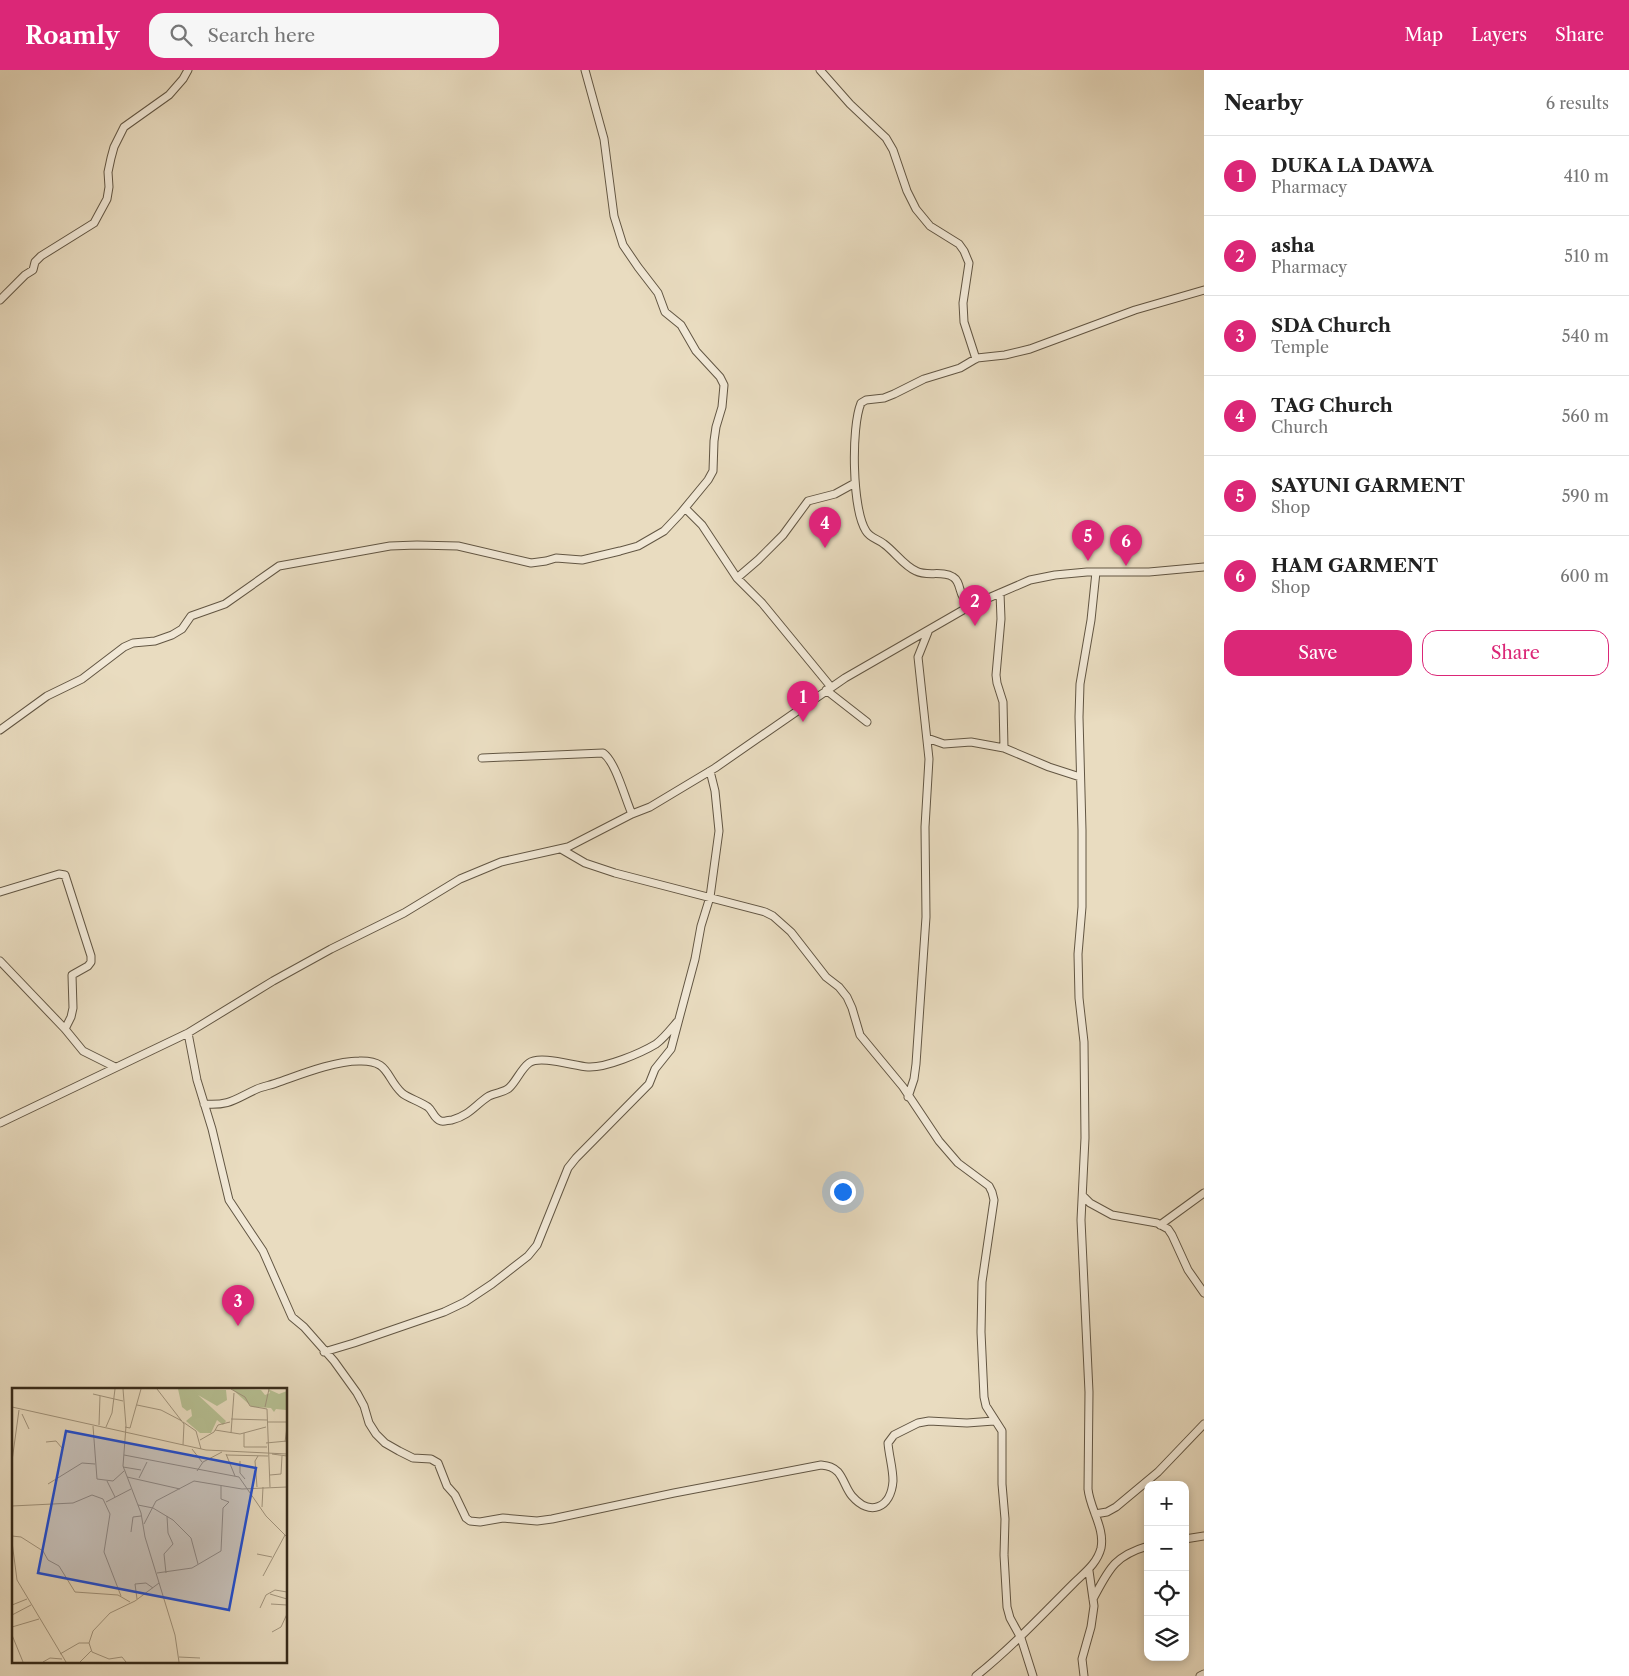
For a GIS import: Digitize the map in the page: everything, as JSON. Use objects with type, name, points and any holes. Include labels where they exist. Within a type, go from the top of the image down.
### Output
[{"type":"street","points":[[0,300],[25,275],[33,270],[39,258],[94,223],[107,199],[109,187],[108,172],[111,158],[124,127],[160,103],[183,79],[188,70]]},
{"type":"street","points":[[0,730],[47,696],[82,679],[124,647],[134,643],[155,641],[172,635],[182,629],[191,616],[225,604],[280,566],[390,546],[417,544],[458,546],[531,562],[556,558],[582,560],[638,546],[664,531],[686,508],[708,480],[712,471],[714,441],[722,408],[724,385],[720,377],[696,351],[681,325],[666,312],[658,293],[623,245],[614,216],[604,139],[585,70]]},
{"type":"street","points":[[820,70],[850,104],[886,138],[894,150],[907,191],[916,209],[930,226],[959,244],[964,251],[968,262],[962,303],[964,322],[976,359]]},
{"type":"street","points":[[970,606],[961,593],[956,578],[943,574],[917,572],[885,544],[870,536],[866,531],[859,512],[855,483],[856,443],[859,408],[862,401],[884,398],[924,378],[960,368],[976,359],[1005,356],[1030,349],[1135,310],[1204,290]]},
{"type":"street","points":[[737,578],[784,535],[808,501],[835,494],[855,483]]},
{"type":"street","points":[[686,508],[702,526],[737,578],[762,603],[828,689],[867,722]]},
{"type":"street","points":[[0,1123],[188,1033],[273,981],[331,949],[404,913],[460,878],[501,862],[561,849],[650,807],[710,771],[828,689],[970,606],[1030,580],[1047,577],[1096,572],[1149,572],[1204,567]]},
{"type":"street","points":[[976,1676],[1021,1638],[1072,1585],[1089,1571],[1101,1548],[1099,1527],[1089,1500],[1088,1489],[1089,1392],[1081,1220],[1085,1138],[1084,1042],[1079,998],[1078,954],[1082,907],[1080,684],[1091,620],[1096,572]]},
{"type":"street","points":[[1000,593],[1001,619],[996,674],[1004,702],[1004,748]]},
{"type":"street","points":[[908,1097],[915,1072],[926,917],[925,827],[928,767],[927,738],[918,657],[928,631]]},
{"type":"street","points":[[927,738],[944,744],[971,742],[1004,748],[1049,767],[1080,777]]},
{"type":"street","points":[[482,758],[603,753],[609,758],[632,814]]},
{"type":"street","points":[[324,1352],[458,1306],[479,1293],[528,1256],[540,1238],[568,1168],[650,1084],[655,1070],[671,1049],[701,926],[710,897],[719,831],[715,791],[710,771]]},
{"type":"street","points":[[561,849],[585,863],[615,873],[710,897],[765,912],[773,916],[791,932],[826,977],[839,987],[847,997],[860,1035],[903,1087],[939,1140],[958,1163],[990,1186],[994,1200],[982,1282],[981,1332],[984,1397],[986,1406],[1000,1428],[1002,1437],[1005,1597],[1010,1618],[1021,1638],[1033,1676]]},
{"type":"street","points":[[0,892],[59,874],[65,875],[91,960],[88,966],[72,976],[73,1008],[65,1029]]},
{"type":"street","points":[[0,962],[65,1029],[82,1051],[115,1067]]},
{"type":"street","points":[[204,1104],[234,1102],[257,1090],[291,1077],[358,1061],[372,1062],[382,1066],[400,1091],[430,1109],[437,1119],[447,1121],[460,1118],[491,1095],[509,1088],[528,1064],[534,1061],[591,1067],[607,1064],[657,1043],[679,1020]]},
{"type":"street","points":[[188,1033],[229,1200],[263,1251],[292,1317],[334,1361],[357,1393],[364,1406],[369,1423],[376,1434],[385,1443],[413,1458],[431,1459],[438,1464],[444,1480],[470,1522],[503,1518],[537,1521],[552,1519],[683,1491],[821,1465],[833,1467],[840,1474],[852,1496],[860,1502],[867,1506],[878,1507],[886,1502],[890,1494],[892,1474],[888,1443],[894,1435],[929,1421],[967,1423],[994,1421]]},
{"type":"street","points":[[1160,1225],[1204,1193]]},
{"type":"street","points":[[1083,1196],[1112,1215],[1160,1225],[1168,1229],[1188,1270],[1204,1294]]},
{"type":"street","points":[[1094,1514],[1107,1512],[1116,1507],[1158,1472],[1204,1424]]},
{"type":"street","points":[[1189,1538],[1204,1536]]},
{"type":"street","points":[[1093,1599],[1107,1572],[1120,1558],[1144,1547]]},
{"type":"street","points":[[1084,1676],[1082,1659],[1091,1627],[1094,1606],[1089,1571]]},
{"type":"street","points":[[1200,1676],[1204,1674]]},
{"type":"place","name":"TAG Church","points":[[825,548]]},
{"type":"place","name":"SAYUNI GARMENT","points":[[1088,561]]},
{"type":"place","name":"HAM GARMENT","points":[[1126,566]]},
{"type":"place","name":"asha","points":[[975,626]]},
{"type":"place","name":"DUKA LA DAWA","points":[[803,722]]},
{"type":"place","name":"SDA Church","points":[[238,1326]]}]
